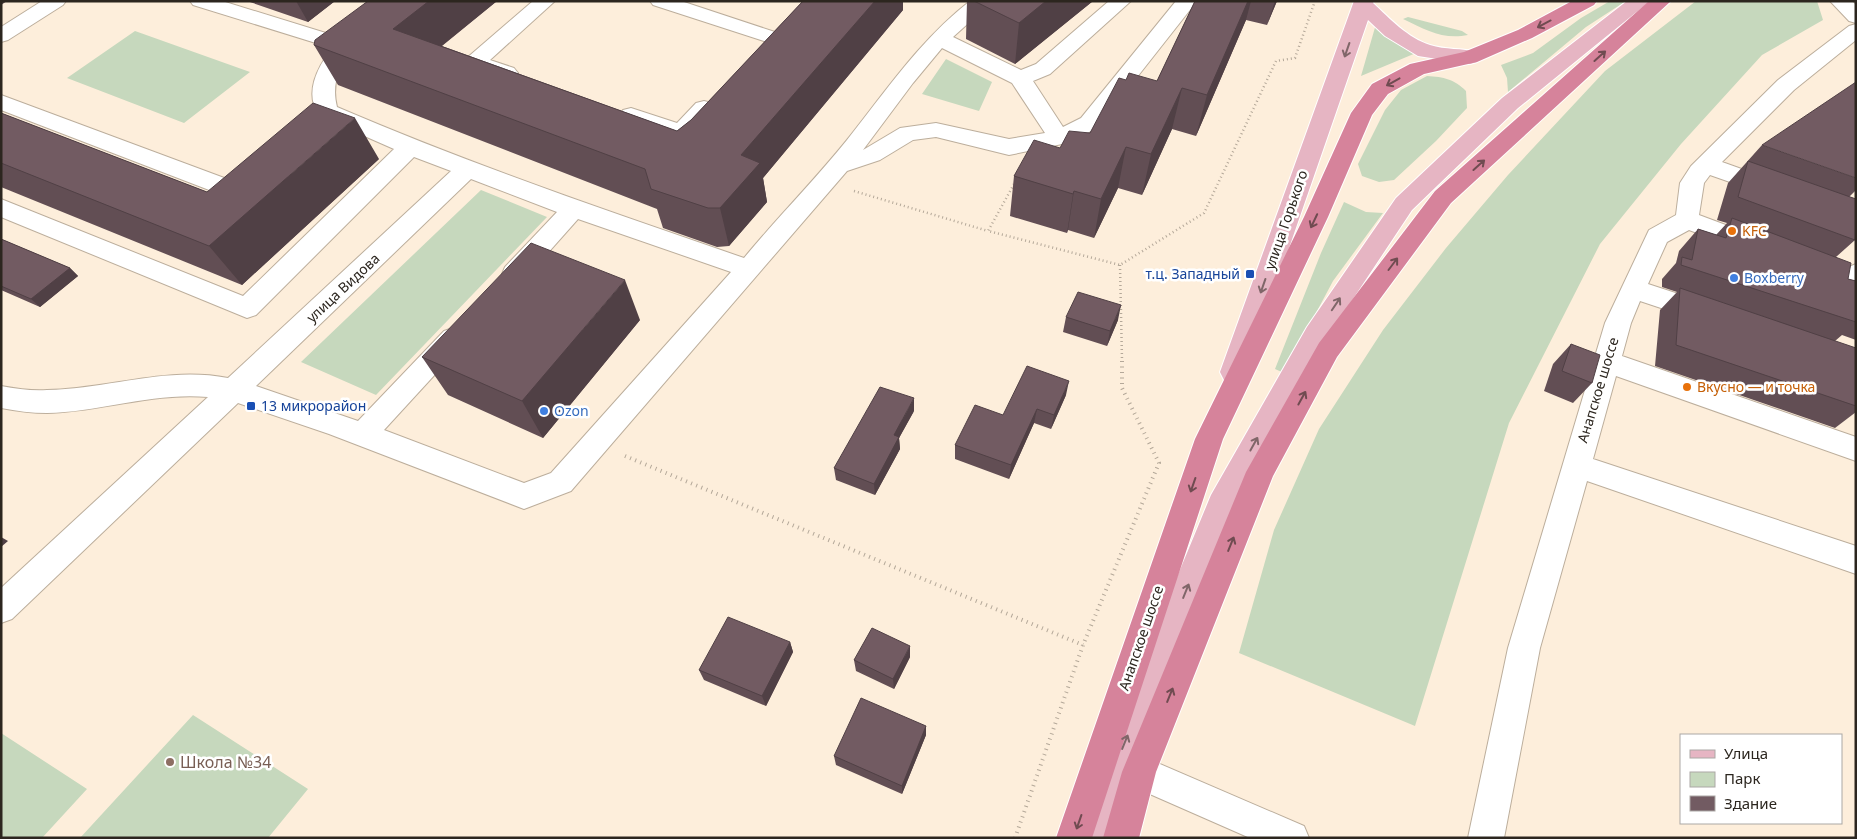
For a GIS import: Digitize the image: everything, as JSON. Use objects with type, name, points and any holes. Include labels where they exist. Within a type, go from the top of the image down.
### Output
[{"type":"highway","name":"Анапское шоссе","points":[[1074,838],[1209,439],[1316,217],[1362,113],[1380,89],[1417,69],[1470,57],[1526,34],[1587,1]]},
{"type":"highway","points":[[1121,838],[1139,772],[1260,472],[1328,350],[1443,197],[1661,1]]},
{"type":"main road","points":[[1108,838],[1100,804],[1225,495],[1316,334],[1404,204],[1510,102],[1640,1]]},
{"type":"main road","points":[[1363,3],[1392,32],[1425,51],[1470,57]]},
{"type":"main road","name":"улица Горького","points":[[1209,439],[1363,3]]},
{"type":"street","points":[[1,36],[56,1]]},
{"type":"street","points":[[200,1],[346,46]]},
{"type":"street","points":[[400,1],[363,29],[331,64],[323,88],[320,117],[468,169],[574,209],[749,269]]},
{"type":"street","points":[[522,78],[475,62],[545,1]]},
{"type":"street","points":[[660,1],[770,37]]},
{"type":"street","points":[[1,397],[39,402],[163,386],[196,385],[236,390],[363,434],[524,496],[561,482],[839,165],[909,72],[968,12],[983,1]]},
{"type":"street","points":[[1020,78],[1043,69],[1121,1]]},
{"type":"street","points":[[839,165],[872,155],[908,133],[936,130],[1009,146],[1059,138],[1089,123],[1187,1]]},
{"type":"street","points":[[1840,1],[1856,17]]},
{"type":"street","points":[[1856,30],[1786,85],[1706,165],[1692,183],[1687,220],[1846,280],[1856,273]]},
{"type":"street","points":[[941,38],[1020,78],[1059,138]]},
{"type":"street","points":[[616,110],[681,132],[720,91]]},
{"type":"street","points":[[2,103],[238,192],[265,167]]},
{"type":"street","points":[[1,207],[247,308],[410,148]]},
{"type":"street","points":[[1706,165],[1790,196]]},
{"type":"street","name":"улица Видова","points":[[1,609],[236,390],[468,169]]},
{"type":"street","points":[[499,289],[574,209]]},
{"type":"street","name":"Анапское шоссе","points":[[1486,838],[1524,648],[1618,323],[1658,236],[1687,220]]},
{"type":"street","points":[[1633,289],[1726,320]]},
{"type":"street","points":[[363,434],[472,318]]},
{"type":"street","points":[[1607,362],[1856,449]]},
{"type":"street","points":[[1576,465],[1856,560]]},
{"type":"street","points":[[1139,772],[1292,838]]},
{"type":"path","points":[[824,182],[988,231],[1120,265],[1204,213],[1276,62],[1295,58],[1315,1]]},
{"type":"path","points":[[988,231],[1019,176]]},
{"type":"path","points":[[1015,838],[1083,645],[1159,463],[1122,388],[1120,265]]},
{"type":"path","points":[[595,444],[1083,645]]},
{"type":"green space","points":[[1610,1],[1626,1],[1586,27],[1508,92],[1507,78],[1501,65],[1533,53],[1581,18]]},
{"type":"green space","points":[[1696,1],[1817,1],[1823,20],[1762,55],[1681,144],[1600,244],[1509,423],[1415,726],[1239,653],[1274,530],[1319,429],[1383,330],[1446,248],[1508,175],[1605,71]]},
{"type":"green space","points":[[1408,17],[1462,31],[1468,35],[1451,36],[1435,33],[1403,19]]},
{"type":"green space","points":[[1376,24],[1416,53],[1361,76]]},
{"type":"green space","points":[[135,31],[250,72],[184,123],[67,78]]},
{"type":"green space","points":[[946,59],[992,82],[979,111],[922,94]]},
{"type":"green space","points":[[1427,76],[1448,79],[1462,87],[1466,91],[1467,108],[1436,141],[1394,180],[1379,182],[1362,176],[1358,164],[1385,110],[1401,90]]},
{"type":"green space","points":[[481,190],[547,217],[376,395],[301,362]]},
{"type":"green space","points":[[1344,202],[1366,212],[1383,213],[1333,281],[1284,373],[1275,369],[1321,253]]},
{"type":"green space","points":[[193,715],[308,789],[268,838],[80,838]]},
{"type":"green space","points":[[1,733],[87,789],[42,838],[1,838]]},
{"type":"building","points":[[368,1],[429,1],[393,29],[677,131],[691,120],[803,1],[875,1],[741,155],[760,163],[720,208],[708,208],[651,189],[645,169],[314,45],[315,40]]},
{"type":"building","points":[[974,1],[1046,1],[1019,23]]},
{"type":"building","points":[[1195,1],[1248,1],[1207,95],[1182,88],[1151,154],[1126,147],[1101,199],[1074,191],[1073,194],[1014,176],[1034,140],[1060,148],[1069,131],[1090,133],[1119,78],[1126,80],[1129,73],[1157,81]]},
{"type":"building","points":[[1856,82],[1856,178],[1762,145]]},
{"type":"building","points":[[313,103],[355,118],[209,246],[1,163],[1,113],[207,192]]},
{"type":"building","points":[[1748,161],[1856,199],[1855,240],[1738,197]]},
{"type":"building","points":[[1732,218],[1851,263],[1848,279],[1856,281],[1856,322],[1681,265],[1682,257],[1692,260],[1698,229],[1726,238]]},
{"type":"building","points":[[1,239],[70,268],[31,299],[1,286]]},
{"type":"building","points":[[531,243],[625,280],[522,401],[422,357]]},
{"type":"building","points":[[1680,288],[1856,348],[1856,406],[1676,345]]},
{"type":"building","points":[[1078,292],[1121,305],[1110,331],[1066,317]]},
{"type":"building","points":[[1571,344],[1600,355],[1592,383],[1562,371]]},
{"type":"building","points":[[1027,366],[1069,381],[1054,415],[1037,409],[1011,465],[955,445],[975,405],[1003,415]]},
{"type":"building","points":[[880,387],[914,398],[894,435],[899,437],[874,484],[834,468]]},
{"type":"building","points":[[728,617],[790,642],[762,696],[699,670]]},
{"type":"building","points":[[872,628],[910,646],[893,679],[854,660]]},
{"type":"building","points":[[861,698],[926,726],[902,786],[834,756]]},
{"type":"place","name":"KFC","points":[[1732,231]]},
{"type":"place","name":"т.ц. Западный","points":[[1250,274]]},
{"type":"place","name":"Boxberry","points":[[1734,278]]},
{"type":"place","name":"Вкусно — и точка","points":[[1687,387]]},
{"type":"place","name":"13 микрорайон","points":[[251,406]]},
{"type":"place","name":"Ozon","points":[[544,411]]},
{"type":"place","name":"Школа №34","points":[[170,762]]}]
